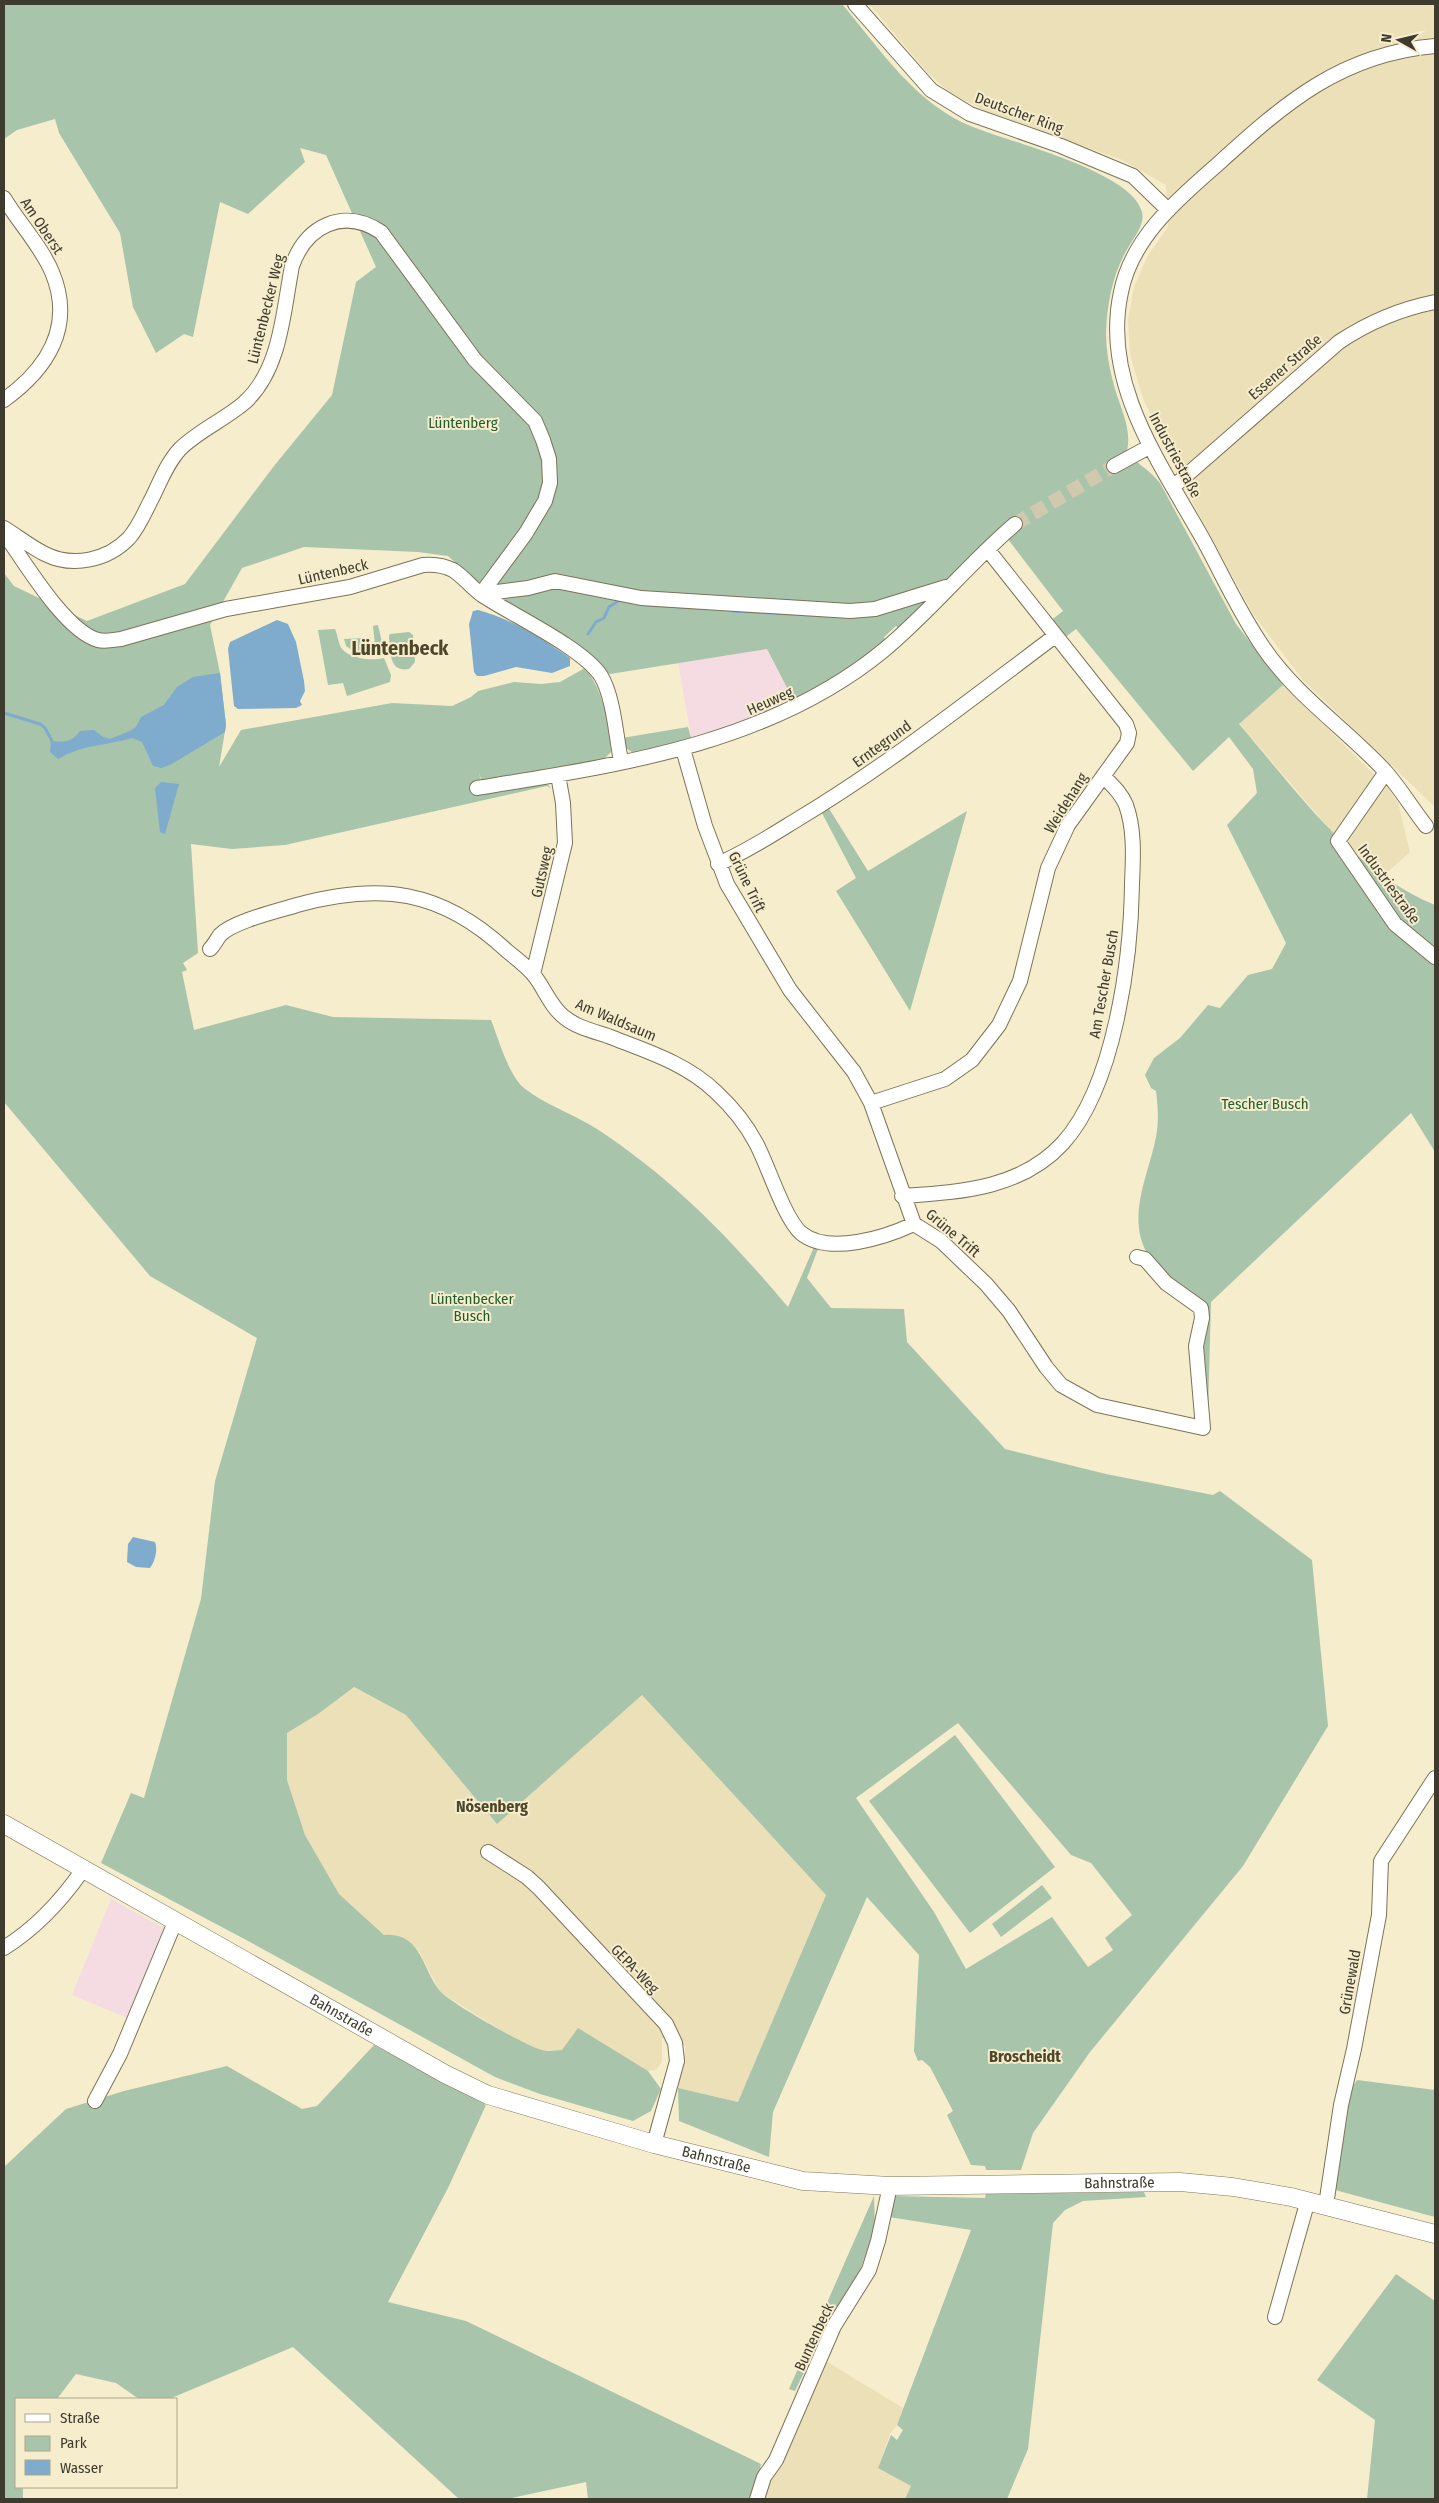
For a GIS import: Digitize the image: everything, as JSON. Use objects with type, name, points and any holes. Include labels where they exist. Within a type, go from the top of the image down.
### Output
[{"type":"main road","name":"Bahnstraße","points":[[4,1824],[82,1871],[445,2074],[488,2095],[654,2144],[803,2181],[890,2186],[1180,2182],[1252,2190],[1308,2200],[1435,2234]]},
{"type":"street","name":"Deutscher Ring","points":[[855,4],[931,90],[970,114],[1061,146],[1133,176],[1167,209]]},
{"type":"street","name":"Industriestraße","points":[[1426,826],[1386,772],[1292,682],[1263,647],[1149,447],[1120,368],[1116,334],[1121,290],[1135,256],[1167,209],[1298,95],[1335,74],[1369,59],[1410,48],[1435,46]]},
{"type":"street","name":"Am Oberst","points":[[4,198],[52,272],[58,293],[60,315],[56,339],[46,360],[24,386],[4,400]]},
{"type":"street","name":"Lüntenbecker Weg","points":[[4,528],[46,554],[61,559],[77,561],[104,555],[129,538],[139,524],[167,468],[179,450],[242,404],[255,392],[265,378],[276,344],[292,266],[297,252],[305,240],[328,224],[356,221],[370,225],[381,232],[475,360],[535,421],[544,440],[550,483],[545,501],[526,533],[481,594]]},
{"type":"street","name":"Essener Straße","points":[[1173,487],[1338,342],[1361,327],[1397,311],[1435,302]]},
{"type":"street","points":[[1114,466],[1149,447]]},
{"type":"street","name":"Heuweg","points":[[477,788],[558,775],[683,749],[753,727],[785,714],[814,698],[884,651],[1015,524]]},
{"type":"street","name":"Lüntenbeck","points":[[4,533],[60,610],[79,631],[98,640],[121,639],[226,609],[350,587],[434,564],[453,570],[481,594],[573,651],[594,668],[601,677],[606,691],[620,762]]},
{"type":"street","name":"Weidehang","points":[[871,1103],[945,1079],[972,1060],[999,1026],[1020,981],[1048,868],[1068,825],[1127,743],[1129,733],[1126,724],[988,550]]},
{"type":"street","points":[[481,594],[528,588],[555,581],[641,598],[850,611],[875,609],[949,586]]},
{"type":"street","name":"Erntegrund","points":[[718,864],[735,857],[822,806],[871,773],[1055,636]]},
{"type":"street","name":"Grüne Trift","points":[[683,749],[718,864],[765,951],[790,990],[854,1072],[871,1103],[902,1196],[914,1224],[940,1241],[986,1284],[1009,1311],[1046,1367],[1061,1384],[1097,1405],[1203,1428],[1196,1346],[1202,1318],[1201,1308],[1166,1283],[1145,1259],[1137,1257]]},
{"type":"street","name":"Industriestraße","points":[[1386,772],[1338,841],[1395,924],[1435,957]]},
{"type":"street","name":"Gutsweg","points":[[533,974],[565,843],[564,803],[558,775]]},
{"type":"street","name":"Am Tescher Busch","points":[[902,1196],[967,1191],[1009,1179],[1035,1166],[1062,1143],[1084,1114],[1109,1048],[1121,997],[1132,920],[1133,845],[1127,807],[1122,796],[1103,776]]},
{"type":"street","name":"Am Waldsaum","points":[[210,949],[221,934],[258,916],[336,895],[388,893],[419,899],[462,916],[487,932],[533,974],[564,1016],[579,1026],[667,1059],[692,1072],[716,1091],[756,1142],[792,1220],[801,1233],[816,1241],[828,1244],[844,1243],[891,1235],[914,1224]]},
{"type":"street","name":"Grünewald","points":[[1326,2205],[1341,2105],[1354,2049],[1379,1915],[1381,1861],[1435,1778]]},
{"type":"street","name":"GEPA-Weg","points":[[488,1852],[539,1888],[666,2024],[673,2036],[676,2061],[654,2144]]},
{"type":"street","points":[[4,1948],[39,1922],[68,1891],[82,1871]]},
{"type":"street","points":[[95,2101],[120,2054],[175,1922]]},
{"type":"street","name":"Buntenbeck","points":[[757,2499],[764,2477],[776,2460],[834,2326],[869,2270],[878,2241],[890,2186]]},
{"type":"street","points":[[1275,2316],[1308,2200]]},
{"type":"shaded area","points":[[869,4],[1435,4],[1435,807],[1303,680],[1253,614],[1197,511],[1143,399],[1130,354],[1128,320],[1134,287],[1148,255],[1168,227],[1166,185],[1122,160],[986,111],[950,93],[927,72]]},
{"type":"shaded area","points":[[767,649],[795,703],[692,741],[678,663]]},
{"type":"shaded area","points":[[1283,685],[1388,788],[1398,803],[1410,852],[1383,876],[1333,833],[1239,723]]},
{"type":"shaded area","points":[[353,1687],[406,1715],[497,1823],[642,1695],[826,1895],[738,2102],[678,2088],[686,2046],[662,2038],[662,2062],[656,2070],[648,2071],[621,2055],[562,2050],[544,2051],[518,2041],[440,1992],[418,1949],[384,1935],[339,1894],[305,1835],[287,1780],[287,1733],[318,1714]]},
{"type":"shaded area","points":[[111,1899],[167,1930],[130,2019],[72,1995]]},
{"type":"shaded area","points":[[824,2360],[903,2408],[897,2425],[890,2434],[878,2468],[911,2486],[905,2499],[762,2499],[767,2480]]},
{"type":"green space","points":[[4,4],[842,4],[900,74],[934,105],[973,127],[1094,171],[1133,197],[1142,212],[1141,225],[1123,256],[1112,288],[1106,333],[1109,361],[1115,389],[1127,427],[1127,451],[1160,483],[1236,624],[1283,685],[1239,724],[1304,801],[1352,850],[1377,872],[1405,890],[1435,905],[1435,1152],[1411,1113],[1211,1302],[1208,1412],[1199,1345],[1205,1319],[1159,1271],[1147,1253],[1141,1239],[1139,1210],[1141,1195],[1156,1137],[1158,1120],[1156,1091],[1151,1088],[1145,1075],[1154,1058],[1180,1038],[1208,1005],[1220,1008],[1248,975],[1272,969],[1286,943],[1227,825],[1257,793],[1253,769],[1229,737],[1193,771],[1076,629],[1063,639],[1049,622],[1063,611],[1007,538],[975,554],[952,576],[941,583],[900,599],[856,607],[643,593],[576,580],[505,588],[480,584],[448,556],[418,552],[304,547],[242,568],[210,625],[220,673],[226,725],[219,767],[241,730],[392,703],[452,706],[471,697],[478,691],[514,682],[541,684],[560,682],[585,668],[601,696],[611,741],[611,752],[604,759],[483,787],[479,772],[483,793],[547,783],[551,789],[547,786],[285,845],[232,849],[191,844],[198,953],[183,963],[187,970],[182,972],[194,1030],[286,1005],[333,1017],[491,1020],[509,1066],[524,1088],[597,1129],[651,1168],[676,1189],[722,1234],[788,1307],[814,1247],[818,1249],[807,1278],[831,1308],[904,1309],[907,1342],[1005,1449],[1106,1474],[1213,1495],[1220,1491],[1312,1560],[1328,1726],[1243,1866],[1090,2052],[1033,2133],[1021,2170],[986,2170],[985,2166],[971,2165],[947,2115],[953,2111],[930,2067],[922,2060],[918,2061],[914,2051],[919,1955],[867,1897],[773,2112],[769,2157],[679,2121],[678,2088],[738,2102],[826,1895],[642,1695],[497,1824],[406,1715],[354,1687],[318,1714],[287,1733],[287,1780],[305,1835],[339,1894],[384,1935],[406,1939],[413,1945],[439,1990],[456,2004],[488,2023],[521,2041],[547,2051],[562,2050],[578,2028],[648,2071],[661,2089],[651,2111],[633,2121],[540,2094],[495,2077],[250,1942],[101,1863],[131,1793],[144,1798],[201,1599],[215,1481],[257,1338],[150,1276],[4,1102],[4,573],[14,586],[87,621],[185,584],[274,466],[332,395],[356,282],[376,267],[326,155],[300,148],[305,162],[248,214],[220,202],[193,337],[184,334],[156,353],[133,307],[120,233],[59,133],[55,119],[17,130],[4,139]],"holes":[[[958,1723],[1071,1855],[1091,1863],[1132,1915],[1105,1938],[1113,1950],[1088,1967],[1052,1917],[966,1969],[934,1912],[856,1798]]]},
{"type":"green space","points":[[553,587],[834,614],[926,598],[928,601],[900,630],[896,626],[884,637],[886,641],[867,657],[795,703],[767,649],[610,674],[500,600],[504,596]]},
{"type":"green space","points":[[378,625],[384,651],[364,653],[346,646],[344,639],[365,638],[366,645],[375,645],[373,626]]},
{"type":"green space","points":[[335,629],[342,649],[351,655],[362,658],[384,658],[391,675],[390,682],[347,696],[343,683],[328,685],[318,630]]},
{"type":"green space","points":[[409,632],[413,635],[415,662],[409,669],[402,669],[398,668],[392,660],[389,636],[390,634]]},
{"type":"green space","points":[[688,727],[692,741],[633,753],[623,746],[622,738]]},
{"type":"green space","points":[[828,807],[868,871],[967,811],[910,1011],[836,891],[856,878],[822,813]]},
{"type":"green space","points":[[955,1735],[1055,1867],[970,1933],[869,1801]]},
{"type":"green space","points":[[1042,1885],[1052,1898],[1001,1937],[992,1924]]},
{"type":"green space","points":[[374,2045],[486,2105],[448,2188],[388,2302],[466,2321],[761,2464],[754,2499],[588,2499],[586,2482],[507,2499],[459,2499],[293,2347],[171,2398],[138,2398],[116,2383],[76,2374],[58,2398],[15,2398],[15,2488],[23,2488],[23,2499],[4,2499],[4,2167],[66,2109],[124,2091],[227,2066],[302,2109],[317,2106]]},
{"type":"green space","points":[[1357,2080],[1435,2090],[1435,2217],[1335,2190],[1348,2111],[1348,2087],[1353,2086]]},
{"type":"green space","points":[[1144,2192],[1146,2197],[1083,2201],[1065,2210],[1053,2223],[1028,2449],[1007,2499],[905,2499],[911,2486],[878,2468],[891,2435],[897,2440],[903,2430],[897,2425],[971,2230],[889,2217],[893,2196],[985,2198],[986,2194]]},
{"type":"green space","points":[[874,2196],[875,2228],[857,2279],[823,2333],[795,2391],[789,2389]]},
{"type":"green space","points":[[1396,2274],[1435,2301],[1435,2499],[1367,2499],[1375,2420],[1317,2380]]},
{"type":"water","points":[[478,610],[503,618],[537,636],[570,658],[570,666],[552,673],[516,667],[484,676],[477,676],[474,672],[469,624],[473,611]]},
{"type":"water","points":[[277,620],[288,624],[296,642],[305,691],[300,701],[302,705],[296,708],[238,709],[234,706],[228,649],[230,642]]},
{"type":"water","points":[[220,673],[226,725],[225,732],[170,765],[161,768],[153,766],[142,742],[132,738],[86,748],[58,759],[50,752],[51,741],[67,741],[74,738],[80,731],[94,730],[103,737],[110,739],[130,731],[136,727],[141,717],[164,705],[177,687],[193,677]]},
{"type":"water","points":[[161,782],[179,784],[165,834],[160,832],[155,788]]},
{"type":"water","points":[[133,1537],[155,1542],[156,1555],[150,1568],[136,1567],[127,1562],[128,1544]]},
{"type":"waterway","points":[[588,634],[596,622],[604,618],[609,607],[620,600]]},
{"type":"waterway","points":[[646,605],[697,608]]},
{"type":"waterway","points":[[733,611],[829,616]]},
{"type":"waterway","name":"Lüntenbeck","points":[[4,713],[40,724],[45,728],[52,741]]},
{"type":"tunnel","points":[[1015,524],[1114,466]]},
{"type":"district","name":"Lüntenbeck","points":[[400,648]]},
{"type":"district","name":"Nösenberg","points":[[492,1806]]},
{"type":"district","name":"Broscheidt","points":[[1025,2056]]},
{"type":"park label","name":"Lüntenberg","points":[[463,423]]},
{"type":"park label","name":"Tescher Busch","points":[[1265,1104]]},
{"type":"park label","name":"Lüntenbecker Busch","points":[[472,1308]]}]
